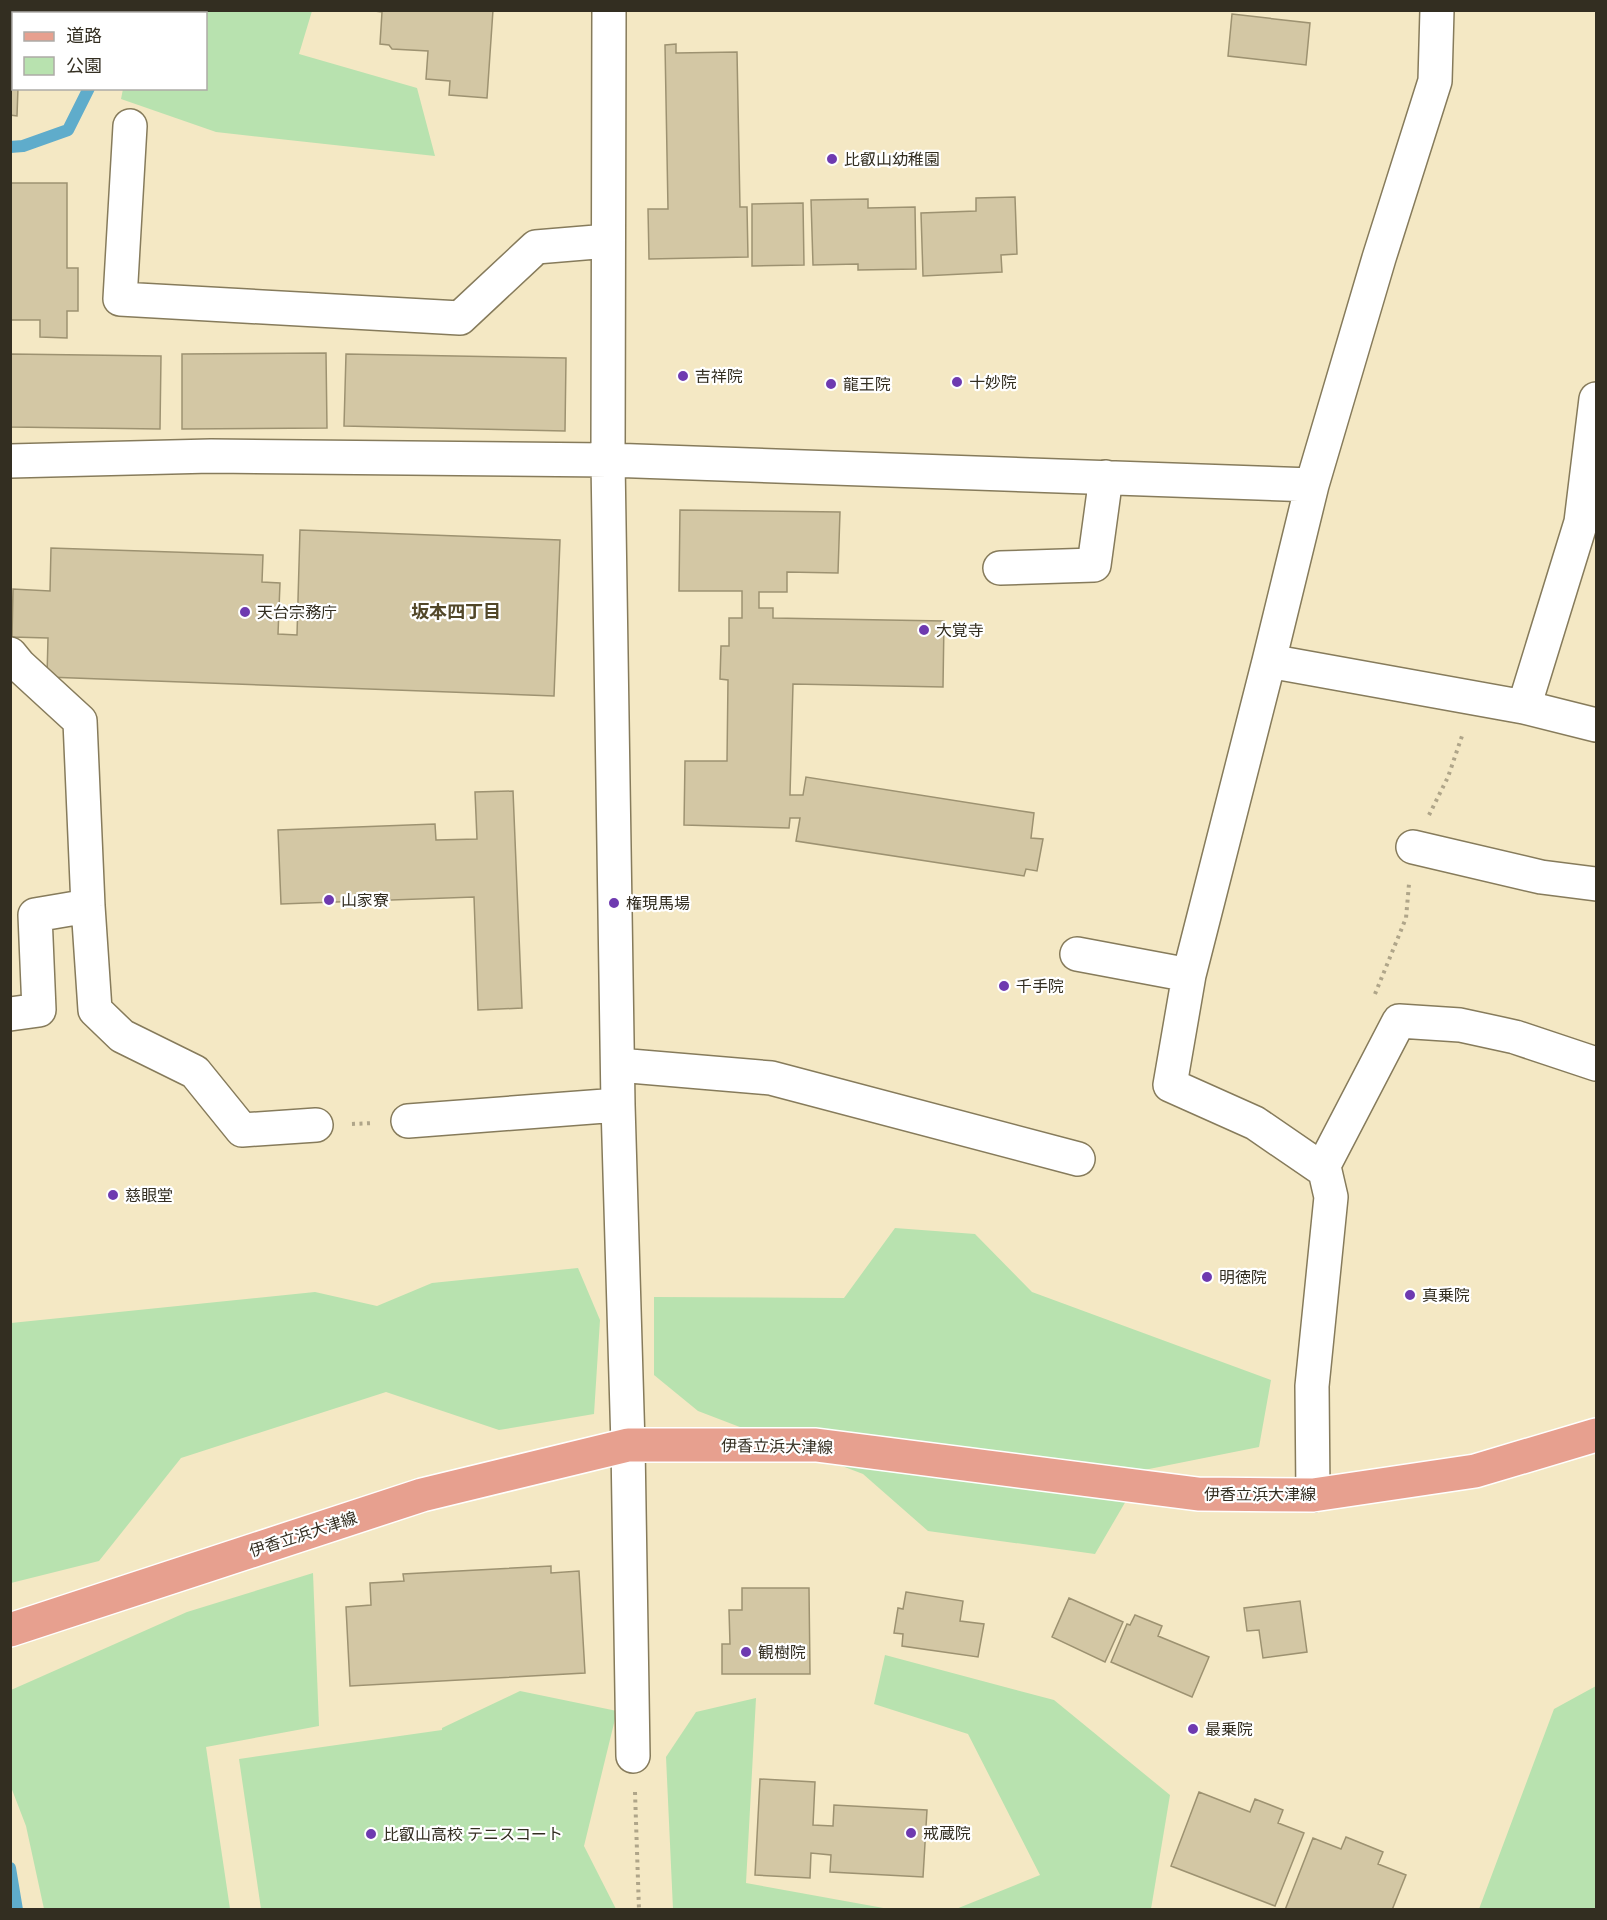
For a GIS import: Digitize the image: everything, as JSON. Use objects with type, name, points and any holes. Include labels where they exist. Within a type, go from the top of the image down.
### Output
[{"type":"main road","name":"伊香立浜大津線","points":[[10,1630],[422,1495],[628,1445],[816,1444],[1198,1494],[1313,1495],[1475,1471],[1596,1435]]},
{"type":"street","points":[[609,10],[608,460],[618,1105],[628,1445],[633,1756]]},
{"type":"street","points":[[1313,1495],[1312,1386],[1331,1197],[1325,1171],[1255,1123],[1170,1085],[1190,975],[1312,484],[1378,258],[1435,81],[1437,10]]},
{"type":"street","points":[[130,126],[120,299],[460,318],[537,247],[608,241]]},
{"type":"street","points":[[1524,707],[1581,522],[1596,399]]},
{"type":"street","points":[[10,461],[211,456],[608,460],[1312,484]]},
{"type":"street","points":[[1000,568],[1094,565],[1106,477]]},
{"type":"street","points":[[10,654],[80,721],[95,1010],[122,1036],[195,1072],[242,1130],[316,1125]]},
{"type":"street","points":[[1269,661],[1524,707],[1596,725]]},
{"type":"street","points":[[1413,847],[1541,877],[1596,884]]},
{"type":"street","points":[[10,1014],[39,1010],[35,915],[88,906]]},
{"type":"street","points":[[1077,954],[1190,975]]},
{"type":"street","points":[[1322,1169],[1399,1021],[1460,1025],[1515,1037],[1596,1064]]},
{"type":"street","points":[[618,1065],[771,1078],[1078,1159]]},
{"type":"street","points":[[408,1121],[618,1105]]},
{"type":"path","points":[[316,1125],[408,1121]]},
{"type":"path","points":[[633,1756],[639,1910]]},
{"type":"green space","points":[[312,11],[299,54],[417,88],[435,156],[216,132],[121,99],[123,90],[207,90],[207,12],[138,12]]},
{"type":"green space","points":[[895,1228],[975,1234],[1032,1292],[1271,1380],[1259,1447],[1144,1470],[1095,1554],[928,1531],[863,1474],[698,1411],[654,1375],[654,1297],[844,1298]]},
{"type":"green space","points":[[578,1268],[600,1320],[594,1414],[499,1430],[386,1392],[181,1458],[99,1561],[11,1583],[11,1323],[315,1292],[377,1306],[432,1283]]},
{"type":"green space","points":[[313,1573],[319,1726],[206,1747],[230,1909],[44,1909],[26,1826],[11,1787],[11,1690],[187,1612]]},
{"type":"green space","points":[[885,1655],[1054,1700],[1170,1795],[1151,1909],[956,1909],[1040,1875],[968,1734],[874,1704]]},
{"type":"green space","points":[[1596,1686],[1596,1909],[1479,1909],[1554,1709]]},
{"type":"green space","name":"比叡山高校 テニスコート","points":[[520,1691],[617,1711],[584,1846],[616,1909],[261,1909],[239,1759],[442,1730]]},
{"type":"green space","points":[[756,1698],[746,1883],[889,1909],[673,1909],[666,1757],[696,1712]]},
{"type":"building","points":[[25,10],[94,10],[94,12],[25,12]]},
{"type":"building","points":[[367,10],[493,10],[487,98],[449,95],[450,81],[426,79],[428,51],[392,49],[389,45],[380,44],[382,12]]},
{"type":"building","points":[[1232,14],[1310,23],[1306,65],[1228,56]]},
{"type":"building","points":[[10,40],[12,40],[12,90],[18,90],[17,116],[10,115]]},
{"type":"building","points":[[676,44],[676,53],[737,52],[740,207],[747,207],[748,257],[649,259],[648,209],[668,209],[665,45]]},
{"type":"building","points":[[10,183],[67,183],[67,268],[78,268],[78,311],[67,311],[67,338],[40,337],[40,320],[10,320]]},
{"type":"building","points":[[1015,197],[1017,254],[1001,255],[1002,272],[923,276],[921,213],[976,211],[976,198]]},
{"type":"building","points":[[868,199],[868,208],[915,207],[916,269],[858,270],[858,264],[813,265],[811,200]]},
{"type":"building","points":[[803,203],[804,265],[752,266],[752,204]]},
{"type":"building","points":[[326,353],[327,428],[182,429],[182,354]]},
{"type":"building","points":[[10,354],[161,356],[160,429],[10,427]]},
{"type":"building","points":[[346,354],[566,358],[565,431],[344,426]]},
{"type":"building","points":[[680,510],[840,512],[838,573],[787,572],[787,592],[759,592],[759,608],[773,608],[773,618],[944,621],[943,687],[793,684],[790,795],[803,795],[806,777],[1034,813],[1031,838],[1043,839],[1037,871],[1026,869],[1024,876],[796,841],[800,818],[790,818],[789,828],[684,825],[685,761],[727,761],[728,680],[720,679],[721,646],[729,646],[729,618],[742,618],[742,591],[679,591]]},
{"type":"building","points":[[300,530],[560,540],[554,696],[47,677],[48,638],[12,637],[13,589],[50,591],[51,548],[263,555],[262,582],[280,583],[278,634],[297,635]]},
{"type":"building","name":"山家寮","points":[[513,791],[522,1008],[478,1010],[474,897],[281,904],[278,830],[435,824],[436,840],[477,839],[475,792]]},
{"type":"building","points":[[551,1566],[551,1573],[579,1571],[585,1673],[350,1686],[346,1607],[371,1605],[370,1583],[404,1581],[403,1574]]},
{"type":"building","points":[[742,1588],[809,1588],[810,1674],[722,1674],[722,1644],[730,1644],[729,1610],[742,1610]]},
{"type":"building","points":[[906,1592],[963,1601],[960,1621],[984,1624],[978,1657],[902,1646],[903,1634],[894,1633],[898,1608],[903,1609]]},
{"type":"building","points":[[1069,1598],[1123,1622],[1105,1662],[1052,1637]]},
{"type":"building","points":[[1300,1601],[1307,1652],[1263,1658],[1259,1630],[1247,1631],[1244,1608]]},
{"type":"building","points":[[1135,1615],[1162,1626],[1158,1636],[1209,1657],[1192,1697],[1111,1662],[1127,1624],[1130,1625]]},
{"type":"building","points":[[760,1779],[815,1782],[813,1825],[833,1826],[834,1805],[927,1810],[923,1877],[830,1872],[831,1855],[811,1853],[810,1878],[755,1875]]},
{"type":"building","points":[[1199,1792],[1250,1812],[1255,1799],[1283,1810],[1278,1823],[1304,1833],[1275,1906],[1171,1866]]},
{"type":"building","points":[[1346,1837],[1383,1852],[1378,1864],[1406,1875],[1392,1910],[1285,1910],[1313,1838],[1341,1849]]},
{"type":"waterway","points":[[10,147],[23,146],[68,130],[88,90]]},
{"type":"waterway","points":[[10,1868],[17,1910]]},
{"type":"place","name":"比叡山幼稚園","points":[[832,159]]},
{"type":"place","name":"吉祥院","points":[[683,376]]},
{"type":"place","name":"十妙院","points":[[957,382]]},
{"type":"place","name":"龍王院","points":[[831,384]]},
{"type":"place","name":"天台宗務庁","points":[[245,612]]},
{"type":"place","name":"大覚寺","points":[[924,630]]},
{"type":"place","name":"山家寮","points":[[329,900]]},
{"type":"place","name":"権現馬場","points":[[614,903]]},
{"type":"place","name":"千手院","points":[[1004,986]]},
{"type":"place","name":"慈眼堂","points":[[113,1195]]},
{"type":"place","name":"明徳院","points":[[1207,1277]]},
{"type":"place","name":"真乗院","points":[[1410,1295]]},
{"type":"place","name":"観樹院","points":[[746,1652]]},
{"type":"place","name":"最乗院","points":[[1193,1729]]},
{"type":"place","name":"戒蔵院","points":[[911,1833]]},
{"type":"place","name":"比叡山高校 テニスコート","points":[[371,1834]]},
{"type":"district","name":"坂本四丁目","points":[[456,612]]}]
